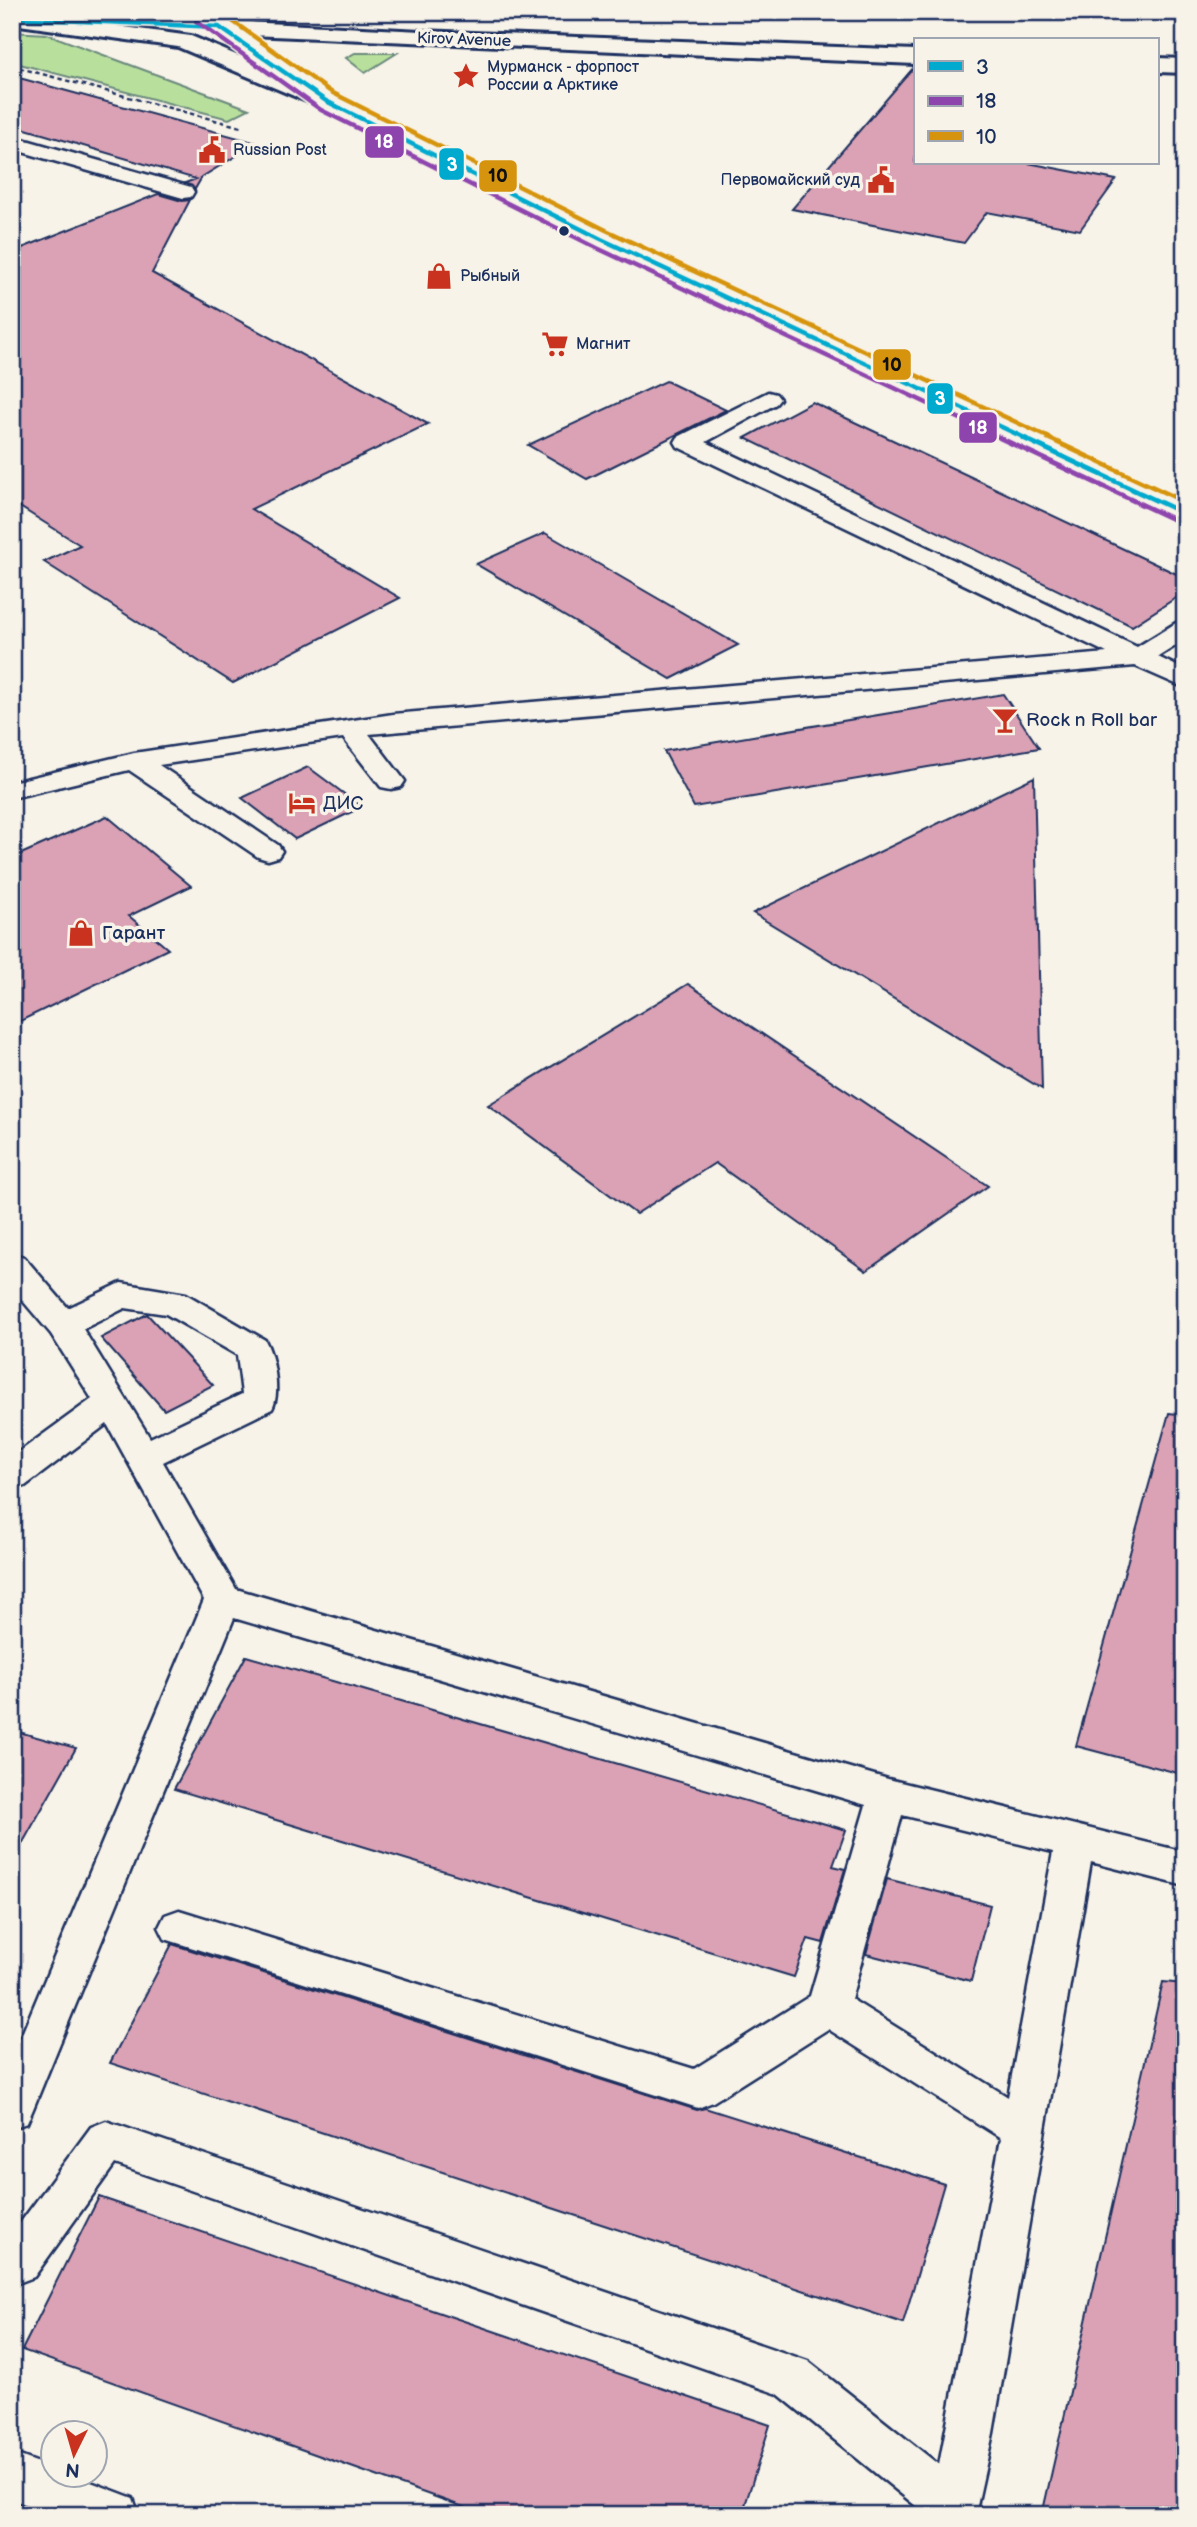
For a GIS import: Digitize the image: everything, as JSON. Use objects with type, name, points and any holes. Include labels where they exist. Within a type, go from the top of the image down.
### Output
[{"type":"main road","points":[[297,12],[421,38]]},
{"type":"main road","points":[[21,16],[183,41],[326,101],[601,239],[1185,514]]},
{"type":"main road","name":"Kirov Avenue","points":[[21,16],[210,20],[421,38],[914,57]]},
{"type":"main road","points":[[210,20],[326,101]]},
{"type":"main road","points":[[1158,65],[1185,66]]},
{"type":"lane","points":[[12,142],[183,192]]},
{"type":"lane","points":[[768,398],[687,442],[1185,680]]},
{"type":"lane","points":[[12,790],[134,761],[393,722],[1138,658],[1185,629]]},
{"type":"lane","points":[[351,728],[391,781]]},
{"type":"lane","points":[[134,761],[268,851]]},
{"type":"lane","points":[[12,1265],[63,1325],[112,1402],[223,1600],[888,1795],[1185,1869]]},
{"type":"lane","points":[[63,1325],[121,1294],[174,1303],[253,1349],[260,1400],[143,1456]]},
{"type":"lane","points":[[12,1476],[112,1402]]},
{"type":"lane","points":[[12,2109],[223,1600]]},
{"type":"lane","points":[[179,1927],[698,2089],[828,2007],[888,1795]]},
{"type":"lane","points":[[14,2265],[106,2141],[792,2378],[952,2510],[970,2434],[1022,2128],[1075,1841]]},
{"type":"lane","points":[[828,2007],[1022,2128]]},
{"type":"lane","points":[[12,2476],[116,2515]]},
{"type":"path","points":[[12,65],[241,127]]},
{"type":"green space","points":[[12,32],[47,34],[249,109],[229,119],[12,62]]},
{"type":"green space","points":[[355,53],[397,53],[365,73],[346,58]]},
{"type":"building","name":"Первомайский суд","points":[[914,67],[914,164],[1033,164],[1116,180],[1080,230],[987,212],[964,243],[792,209]]},
{"type":"building","points":[[12,76],[257,143],[202,177],[195,189],[185,183],[196,179],[12,125]]},
{"type":"building","points":[[158,194],[182,201],[190,200],[152,273],[428,424],[251,509],[400,598],[233,683],[44,562],[80,545],[12,502],[12,252]]},
{"type":"building","points":[[666,381],[726,410],[587,479],[528,445]]},
{"type":"building","points":[[812,402],[1185,578],[1185,592],[1132,626],[745,438]]},
{"type":"building","points":[[545,533],[738,645],[671,679],[476,564]]},
{"type":"building","points":[[1003,694],[1039,748],[694,807],[664,751]]},
{"type":"building","name":"ДИС","points":[[308,767],[362,807],[295,839],[242,798]]},
{"type":"building","points":[[1034,777],[1042,1089],[753,913]]},
{"type":"building","name":"Гарант","points":[[107,816],[191,886],[129,916],[168,949],[12,1025],[12,858]]},
{"type":"building","points":[[688,984],[988,1186],[866,1271],[715,1163],[636,1214],[488,1105]]},
{"type":"building","points":[[147,1314],[213,1385],[164,1410],[101,1338]]},
{"type":"building","points":[[1169,1413],[1185,1415],[1185,1775],[1076,1746]]},
{"type":"building","points":[[246,1656],[846,1830],[833,1866],[845,1869],[823,1943],[808,1939],[794,1977],[174,1789]]},
{"type":"building","points":[[12,1730],[76,1748],[12,1862]]},
{"type":"building","points":[[887,1879],[990,1905],[971,1981],[866,1954]]},
{"type":"building","points":[[172,1944],[697,2110],[705,2108],[944,2184],[903,2323],[110,2063]]},
{"type":"building","points":[[1163,1982],[1185,1984],[1185,2515],[1042,2515]]},
{"type":"building","points":[[99,2197],[770,2425],[742,2515],[486,2515],[22,2350]]},
{"type":"transit line","name":"10","points":[[220,12],[331,92],[606,230],[1185,502]]},
{"type":"transit line","name":"3","points":[[12,18],[219,27]]},
{"type":"transit line","name":"18","points":[[196,21],[321,110],[597,248],[1181,523]]},
{"type":"transit line","name":"3","points":[[219,27],[326,101],[601,239],[1185,514]]},
{"type":"place","name":"Мурманск - форпост России а Арктике","points":[[466,76]]},
{"type":"place","name":"Russian Post","points":[[212,150]]},
{"type":"place","name":"Первомайский суд","points":[[881,180]]},
{"type":"place","name":"Рыбный","points":[[439,276]]},
{"type":"place","name":"Магнит","points":[[555,344]]},
{"type":"place","name":"Rock n Roll bar","points":[[1005,720]]},
{"type":"place","name":"ДИС","points":[[302,803]]},
{"type":"place","name":"Гарант","points":[[81,933]]}]
